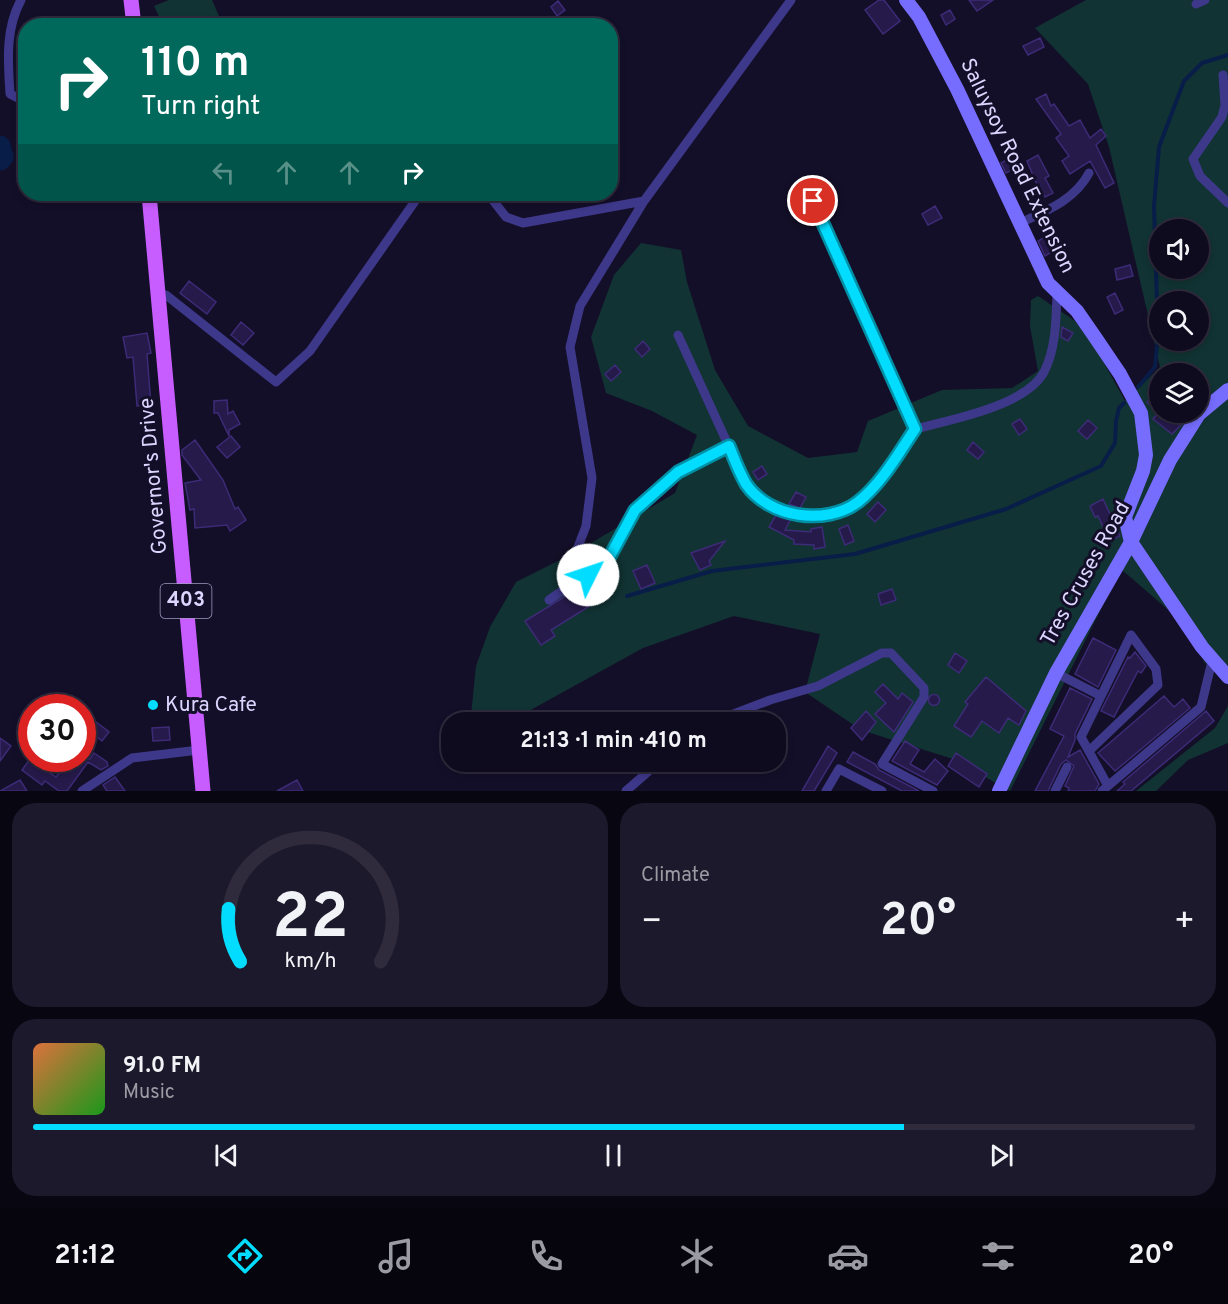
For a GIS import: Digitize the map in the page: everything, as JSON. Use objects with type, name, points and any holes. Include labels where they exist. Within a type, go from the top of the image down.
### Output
[{"type":"main road","points":[[131,0],[133,18]]},
{"type":"main road","name":"Saluysoy Road Extension","points":[[906,0],[918,17],[957,88],[1048,283],[1077,311],[1120,374],[1140,413],[1146,455],[1143,471],[1125,517],[1131,542]]},
{"type":"main road","name":"Governor's Drive","points":[[150,201],[203,791]]},
{"type":"main road","name":"Tres Cruses Road","points":[[999,791],[1056,674],[1131,542],[1165,469],[1199,414],[1228,390]]},
{"type":"main road","points":[[1131,542],[1212,661],[1228,677]]},
{"type":"street","points":[[18,98],[10,94],[8,66],[11,18],[21,0]]},
{"type":"street","points":[[588,575],[576,552],[586,525],[592,478],[570,347],[580,306],[644,201],[791,0]]},
{"type":"street","points":[[1223,75],[1225,105],[1222,117],[1193,159],[1200,176],[1228,203]]},
{"type":"street","points":[[1020,223],[1067,198],[1078,190],[1089,173]]},
{"type":"street","points":[[158,295],[166,295],[276,382],[310,351],[415,201]]},
{"type":"street","points":[[494,201],[506,217],[524,223],[644,201]]},
{"type":"street","points":[[813,201],[915,429]]},
{"type":"street","points":[[678,335],[746,484],[757,496],[794,515],[813,517],[836,513],[857,502],[881,478],[915,429],[974,413],[1014,398],[1032,387],[1043,373],[1051,351],[1057,294]]},
{"type":"street","points":[[549,600],[588,575],[609,558],[635,510],[678,472],[729,446]]},
{"type":"street","points":[[1089,751],[1158,685],[1156,669],[1131,635],[1081,737],[1105,788],[1201,707],[1212,661]]},
{"type":"street","points":[[739,712],[818,686],[882,653],[891,653],[924,688],[924,697],[882,764],[933,791]]},
{"type":"street","points":[[1056,674],[1101,696]]},
{"type":"street","points":[[82,791],[132,758],[199,750]]},
{"type":"street","points":[[1055,791],[1067,767]]},
{"type":"street","points":[[828,790],[839,769],[882,791]]},
{"type":"street","points":[[626,791],[648,772]]},
{"type":"green space","points":[[169,0],[212,0],[220,18],[160,18],[154,6]]},
{"type":"green space","points":[[1086,0],[1228,0],[1228,684],[1204,662],[1188,627],[1121,569],[1010,791],[953,759],[861,730],[805,692],[820,634],[734,616],[643,648],[527,712],[471,712],[476,666],[490,627],[516,582],[576,552],[675,493],[697,435],[652,411],[606,393],[591,337],[614,275],[641,243],[681,250],[687,282],[715,370],[748,426],[808,458],[857,452],[868,421],[942,390],[1012,388],[1038,371],[1030,326],[1031,300],[1038,296],[1075,321],[1097,350],[1125,401],[1149,378],[1149,423],[1209,423],[1209,363],[1159,363],[1156,351],[1209,351],[1209,291],[1149,291],[1149,320],[1109,147],[1088,84],[1035,28]]},
{"type":"green space","points":[[1228,706],[1228,743],[1188,760],[1156,791],[1136,791],[1215,728]]},
{"type":"building","points":[[879,0],[884,0],[900,21],[883,34],[865,10]]},
{"type":"building","points":[[969,0],[993,0],[977,11]]},
{"type":"building","points":[[558,1],[565,10],[557,16],[551,7]]},
{"type":"building","points":[[950,10],[955,19],[946,25],[941,15]]},
{"type":"building","points":[[1040,38],[1044,47],[1028,55],[1023,46]]},
{"type":"building","points":[[1046,94],[1051,106],[1054,104],[1069,126],[1080,120],[1090,138],[1101,129],[1106,136],[1096,145],[1114,183],[1105,188],[1090,161],[1070,174],[1062,161],[1069,156],[1056,138],[1061,134],[1036,99]]},
{"type":"building","points":[[1038,155],[1049,176],[1045,178],[1053,193],[1045,197],[1027,161]]},
{"type":"building","points":[[1014,156],[1019,166],[1006,173],[1001,163]]},
{"type":"building","points":[[935,206],[942,218],[928,225],[922,214]]},
{"type":"building","points":[[1050,234],[1058,248],[1045,256],[1038,241]]},
{"type":"building","points":[[1130,265],[1133,276],[1117,280],[1115,269]]},
{"type":"building","points":[[189,281],[216,302],[207,314],[180,293]]},
{"type":"building","points":[[1115,293],[1123,310],[1115,314],[1107,297]]},
{"type":"building","points":[[241,322],[254,333],[243,345],[231,335]]},
{"type":"building","points":[[1062,327],[1073,333],[1068,341],[1061,337]]},
{"type":"building","points":[[147,333],[151,353],[147,354],[151,405],[137,406],[133,357],[127,358],[123,337]]},
{"type":"building","points":[[643,341],[650,349],[642,357],[635,349]]},
{"type":"building","points":[[615,365],[621,372],[611,381],[605,374]]},
{"type":"building","points":[[227,400],[228,414],[233,411],[240,424],[229,430],[229,436],[218,413],[214,413],[214,401]]},
{"type":"building","points":[[1020,419],[1027,429],[1019,435],[1012,424]]},
{"type":"building","points":[[1088,420],[1097,428],[1087,439],[1078,431]]},
{"type":"building","points":[[1158,423],[1181,423],[1172,434]]},
{"type":"building","points":[[231,436],[240,447],[227,458],[217,447]]},
{"type":"building","points":[[195,440],[223,480],[235,509],[238,507],[246,520],[230,531],[227,525],[195,528],[194,509],[190,510],[185,483],[201,480],[182,455],[182,450]]},
{"type":"building","points":[[973,442],[984,452],[978,459],[967,450]]},
{"type":"building","points":[[762,466],[767,474],[758,480],[753,472]]},
{"type":"building","points":[[796,492],[806,497],[800,508],[789,504]]},
{"type":"building","points":[[1103,499],[1120,536],[1110,541],[1098,516],[1095,517],[1090,506]]},
{"type":"building","points":[[878,502],[886,510],[875,522],[867,514]]},
{"type":"building","points":[[776,515],[791,519],[785,530],[811,532],[811,529],[822,527],[825,547],[814,549],[814,545],[794,544],[794,540],[769,527]]},
{"type":"building","points":[[848,525],[854,541],[845,545],[839,529]]},
{"type":"building","points":[[725,541],[709,561],[711,565],[700,570],[691,553]]},
{"type":"building","points":[[647,565],[655,583],[641,589],[633,571]]},
{"type":"building","points":[[593,584],[601,599],[551,630],[555,636],[541,645],[525,621],[572,592],[573,594]]},
{"type":"building","points":[[892,589],[896,600],[881,605],[878,594]]},
{"type":"building","points":[[1093,638],[1116,650],[1098,687],[1075,674]]},
{"type":"building","points":[[1135,652],[1146,666],[1141,673],[1138,671],[1114,717],[1101,711],[1128,657],[1130,658]]},
{"type":"building","points":[[955,653],[967,661],[959,673],[948,665]]},
{"type":"building","points":[[986,677],[1026,711],[1019,725],[1008,718],[999,733],[982,721],[971,737],[954,726],[968,704],[965,702]]},
{"type":"building","points":[[883,684],[898,699],[902,693],[913,702],[894,732],[875,714],[886,703],[875,692]]},
{"type":"building","points":[[1070,688],[1092,699],[1075,734],[1068,757],[1080,750],[1099,784],[1095,791],[1068,791],[1069,788],[1065,786],[1074,766],[1066,760],[1061,764],[1048,791],[1035,791],[1064,736],[1050,729]]},
{"type":"building","points":[[934,695],[938,696],[938,704],[934,705],[930,704],[929,700],[930,696]]},
{"type":"building","points":[[1164,696],[1174,707],[1183,699],[1190,708],[1115,771],[1098,753]]},
{"type":"building","points":[[866,711],[876,722],[862,740],[851,728]]},
{"type":"building","points":[[1206,711],[1214,721],[1131,791],[1117,791],[1125,784],[1123,782]]},
{"type":"building","points":[[96,722],[109,732],[102,741],[96,736]]},
{"type":"building","points":[[169,727],[170,740],[153,741],[152,728]]},
{"type":"building","points":[[0,738],[11,746],[0,761]]},
{"type":"building","points":[[905,741],[919,750],[910,764],[924,772],[935,759],[948,771],[937,785],[892,761]]},
{"type":"building","points":[[828,746],[837,753],[814,791],[802,791]]},
{"type":"building","points":[[853,752],[875,764],[879,770],[919,791],[902,791],[847,762]]},
{"type":"building","points":[[956,753],[987,774],[979,787],[948,766]]},
{"type":"building","points":[[96,754],[107,762],[108,766],[101,770],[96,767]]},
{"type":"building","points":[[25,772],[49,772],[56,777],[60,772],[81,772],[67,791],[59,791],[45,781],[42,785]]},
{"type":"building","points":[[115,777],[125,791],[107,791],[103,785]]},
{"type":"building","points":[[20,780],[27,791],[0,791]]},
{"type":"building","points":[[297,780],[303,791],[277,791]]},
{"type":"waterway","points":[[1138,387],[1155,367],[1158,335],[1154,206],[1159,147],[1184,81],[1202,63],[1228,55]]},
{"type":"waterway","points":[[0,146],[3,157],[0,160]]},
{"type":"waterway","points":[[627,596],[712,571],[855,554],[1006,509],[1101,466],[1115,443],[1116,421],[1119,408],[1124,403]]},
{"type":"place","name":"Kura Cafe","points":[[153,705]]},
{"type":"route","points":[[588,575],[609,558],[635,510],[678,472],[708,454],[729,446],[746,484],[757,496],[794,515],[813,517],[836,513],[857,502],[881,478],[915,429],[813,201]]}]
